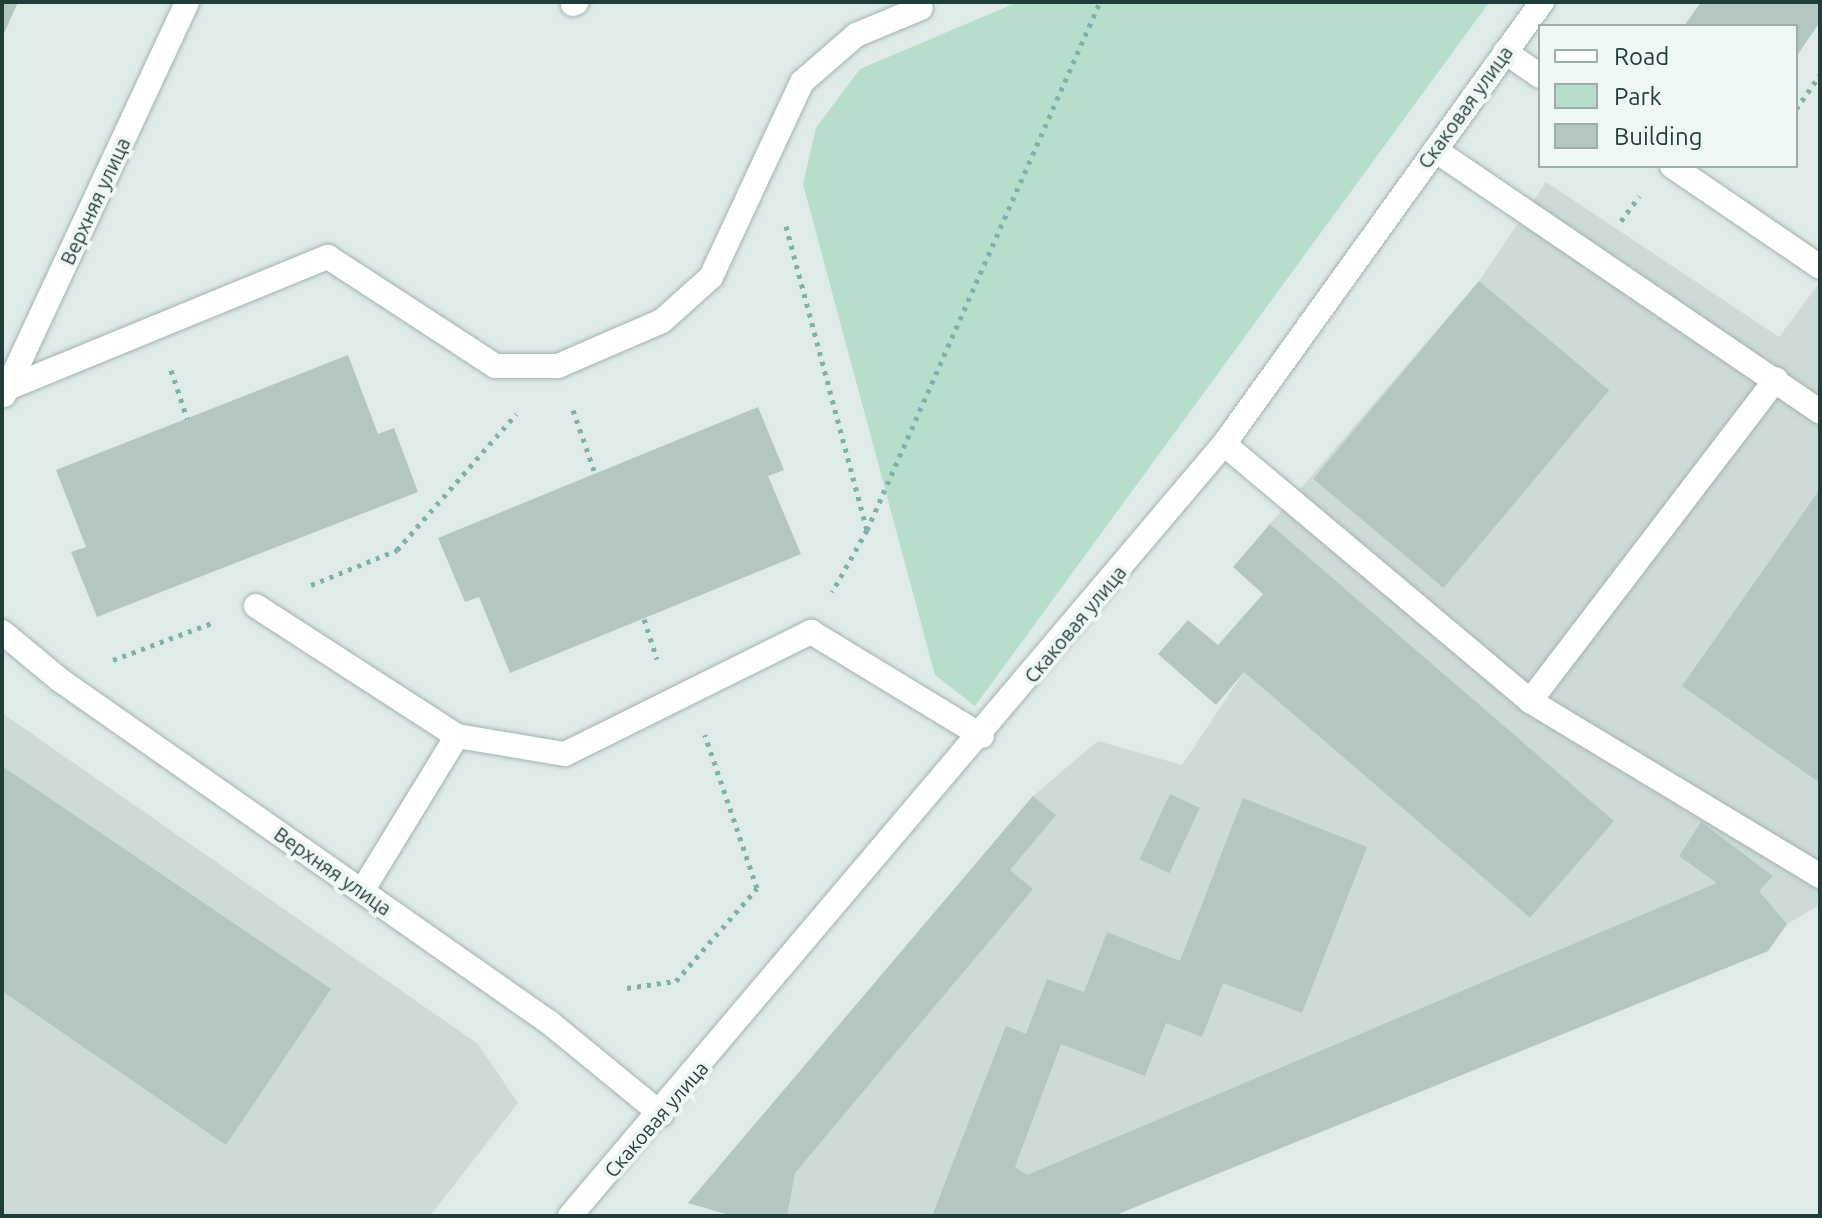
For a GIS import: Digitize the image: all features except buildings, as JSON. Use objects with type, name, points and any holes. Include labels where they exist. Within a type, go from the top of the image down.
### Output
[{"type":"street","name":"Верхняя улица","points":[[4,394],[187,2]]},
{"type":"street","name":"Скаковая улица","points":[[570,1216],[661,1114],[982,736],[1224,444],[1542,2]]},
{"type":"street","points":[[4,394],[328,257],[495,366],[558,366],[662,321],[711,277],[802,82],[856,35],[924,4]]},
{"type":"street","points":[[1505,52],[1538,75]]},
{"type":"street","points":[[1435,150],[1776,379],[1820,412]]},
{"type":"street","points":[[1675,168],[1820,267]]},
{"type":"street","points":[[1530,701],[1776,379]]},
{"type":"street","points":[[1224,444],[1530,701],[1820,876]]},
{"type":"street","points":[[256,606],[457,736],[565,754],[692,697],[811,632],[982,736]]},
{"type":"street","name":"Верхняя улица","points":[[2,632],[60,680],[550,1023],[661,1114]]},
{"type":"street","points":[[362,891],[457,736]]},
{"type":"path","points":[[811,632],[867,530],[1100,2]]},
{"type":"path","points":[[1798,106],[1820,75]]},
{"type":"path","points":[[767,156],[867,530]]},
{"type":"path","points":[[1595,260],[1642,191]]},
{"type":"path","points":[[60,680],[397,550],[558,366],[595,473]]},
{"type":"path","points":[[627,988],[676,981],[757,888],[692,697]]},
{"type":"shaded area","points":[[1546,182],[1779,337],[1820,282],[1820,905],[1787,924],[1768,951],[1113,1216],[733,1216],[688,1203],[1033,796],[1098,741],[1182,765],[1244,672],[1530,918],[1613,821],[1270,524],[1479,281]]},
{"type":"shaded area","points":[[2,713],[478,1044],[518,1103],[430,1216],[2,1216]]},
{"type":"green space","points":[[1018,2],[1488,4],[975,706],[935,675],[803,184],[816,128],[860,69]]}]
